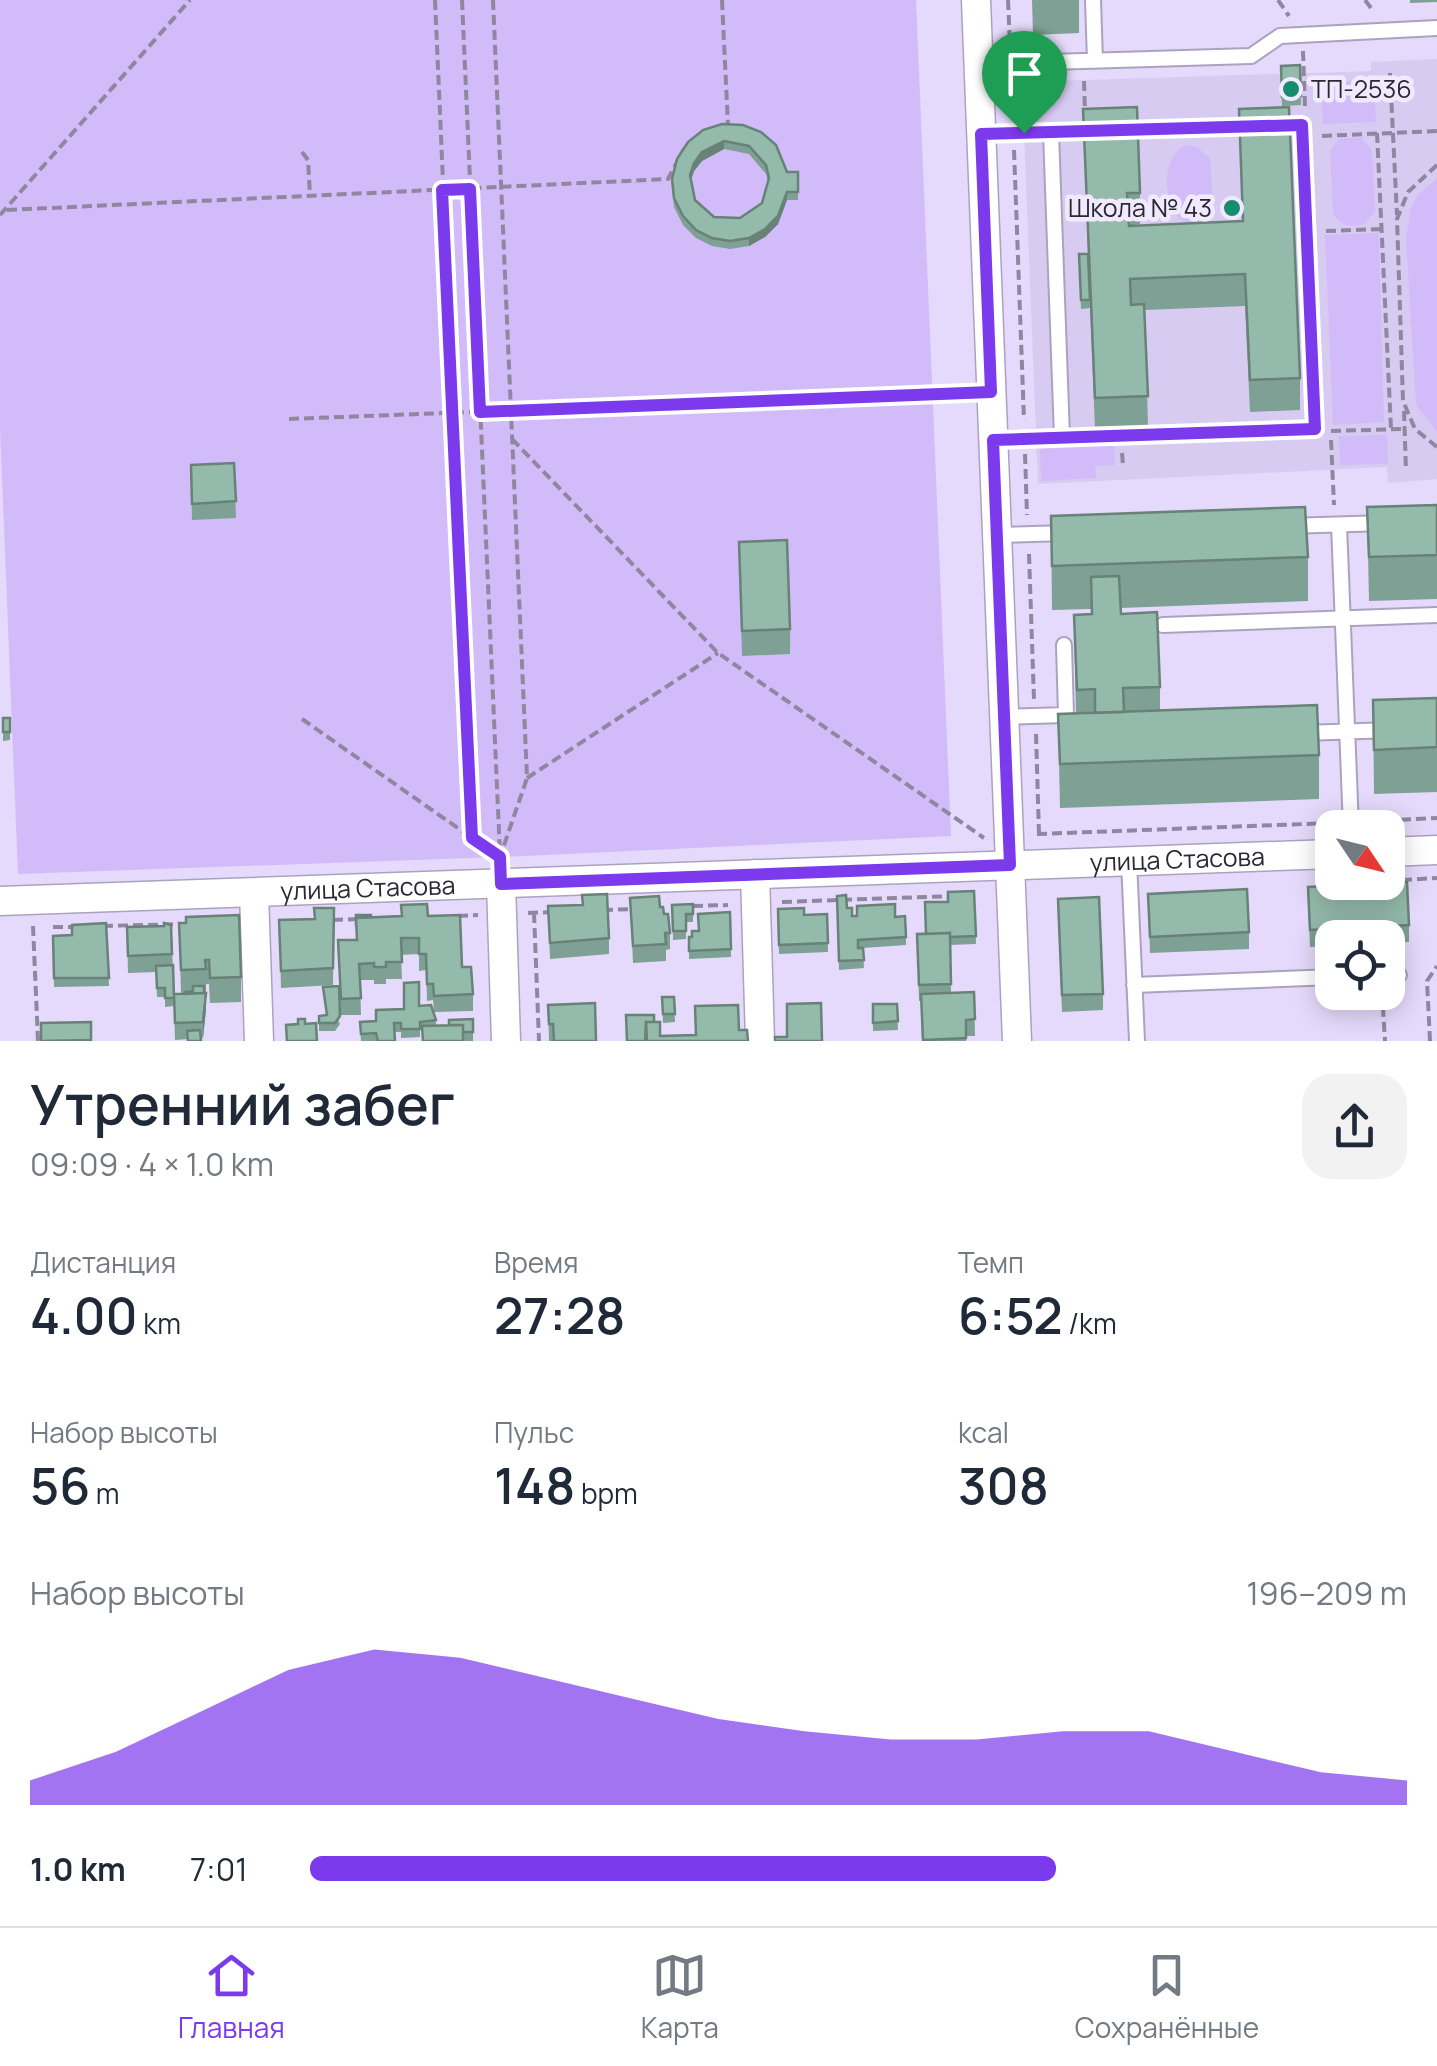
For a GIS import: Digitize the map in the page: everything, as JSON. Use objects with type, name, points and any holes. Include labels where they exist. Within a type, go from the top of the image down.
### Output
[{"type":"street","points":[[976,0],[1017,1041]]},
{"type":"street","points":[[1405,851],[1437,850]]},
{"type":"street","name":"улица Стасова","points":[[0,901],[254,892],[500,870],[755,874],[1315,855]]},
{"type":"street","points":[[500,870],[506,1041]]},
{"type":"street","points":[[755,874],[760,1041]]},
{"type":"street","points":[[254,892],[260,1041]]},
{"type":"lane","points":[[1089,61],[1092,0]]},
{"type":"lane","points":[[978,64],[1251,56],[1280,36],[1437,28]]},
{"type":"lane","points":[[981,134],[1302,131],[1315,429],[993,440]]},
{"type":"lane","points":[[1051,132],[1062,437]]},
{"type":"lane","points":[[1280,527],[1398,522]]},
{"type":"lane","points":[[1337,525],[1350,810]]},
{"type":"lane","points":[[997,535],[1086,532]]},
{"type":"lane","points":[[1163,625],[1437,615]]},
{"type":"lane","points":[[1004,717],[1066,715],[1064,645]]},
{"type":"lane","points":[[1293,733],[1401,730]]},
{"type":"lane","points":[[1130,861],[1137,1041]]},
{"type":"lane","points":[[1134,986],[1315,979]]},
{"type":"path","points":[[0,215],[190,0]]},
{"type":"path","points":[[435,0],[472,838]]},
{"type":"path","points":[[462,0],[500,870]]},
{"type":"path","points":[[493,0],[527,778],[500,870]]},
{"type":"path","points":[[721,130],[728,130],[722,0]]},
{"type":"path","points":[[1303,36],[1302,131],[1437,131]]},
{"type":"path","points":[[1086,132],[1089,61]]},
{"type":"path","points":[[1390,74],[1406,470]]},
{"type":"path","points":[[1377,133],[1391,429]]},
{"type":"path","points":[[8,210],[668,179],[682,150],[692,144]]},
{"type":"path","points":[[302,152],[308,160],[310,196]]},
{"type":"path","points":[[1397,220],[1408,192],[1437,165]]},
{"type":"path","points":[[1307,232],[1382,229]]},
{"type":"path","points":[[289,419],[991,392]]},
{"type":"path","points":[[1404,401],[1415,429],[1437,447]]},
{"type":"path","points":[[1337,525],[1330,431],[1404,428]]},
{"type":"path","points":[[512,440],[718,653],[985,839]]},
{"type":"path","points":[[527,778],[718,653]]},
{"type":"path","points":[[302,718],[472,838],[500,870]]},
{"type":"path","points":[[1405,821],[1437,818]]},
{"type":"path","points":[[1039,834],[1315,826]]},
{"type":"path","points":[[1405,880],[1437,881]]},
{"type":"path","points":[[534,913],[540,1041]]},
{"type":"path","points":[[33,928],[38,1041]]},
{"type":"path","points":[[1430,1041],[1428,981],[1437,966]]},
{"type":"path","points":[[1383,1010],[1385,1041]]},
{"type":"shaded area","points":[[0,0],[916,0],[951,836],[18,874],[0,428]]},
{"type":"shaded area","name":"Школа № 43","points":[[1437,59],[1437,479],[1388,483],[1387,467],[1038,484],[1022,82],[1371,71],[1371,62]]},
{"type":"shaded area","points":[[1374,80],[1376,122],[1323,124],[1321,83]]},
{"type":"shaded area","points":[[1361,137],[1372,150],[1375,211],[1364,224],[1350,226],[1333,212],[1330,151],[1339,139]]},
{"type":"shaded area","points":[[1187,145],[1197,147],[1210,158],[1213,205],[1205,220],[1189,224],[1173,209],[1167,185],[1171,160]]},
{"type":"shaded area","points":[[1437,178],[1437,432],[1416,405],[1406,237],[1417,196]]},
{"type":"shaded area","points":[[1379,233],[1384,422],[1333,425],[1325,235]]},
{"type":"shaded area","points":[[1387,435],[1388,464],[1340,465],[1339,436]]},
{"type":"shaded area","points":[[1114,445],[1115,465],[1095,466],[1096,478],[1041,481],[1040,449]]},
{"type":"building","name":"ТП-2536","points":[[1300,65],[1301,96],[1282,97],[1281,66]]},
{"type":"building","points":[[1137,107],[1140,193],[1127,193],[1129,226],[1243,221],[1239,109],[1289,107],[1300,378],[1250,380],[1245,274],[1130,279],[1131,305],[1144,304],[1148,396],[1095,398],[1083,109]]},
{"type":"building","points":[[722,124],[743,125],[761,132],[776,145],[787,172],[798,172],[798,192],[787,192],[778,216],[749,238],[730,241],[696,230],[674,198],[672,179],[677,159],[688,142],[703,130]],"holes":[[[724,141],[749,146],[766,165],[769,178],[762,203],[740,218],[714,217],[695,200],[690,175],[694,163],[702,152]]]},
{"type":"building","points":[[1079,254],[1088,254],[1090,300],[1081,300]]},
{"type":"building","points":[[234,463],[236,501],[192,504],[191,465]]},
{"type":"building","points":[[1437,505],[1437,555],[1369,557],[1367,507]]},
{"type":"building","points":[[1305,507],[1308,557],[1052,566],[1051,516]]},
{"type":"building","points":[[787,540],[790,629],[742,631],[739,542]]},
{"type":"building","points":[[1119,576],[1121,614],[1157,612],[1160,687],[1123,688],[1124,712],[1095,713],[1095,689],[1077,690],[1074,615],[1092,614],[1091,577]]},
{"type":"building","points":[[1437,698],[1437,747],[1374,750],[1373,700]]},
{"type":"building","points":[[1317,705],[1319,755],[1060,764],[1058,714]]},
{"type":"building","points":[[3,718],[10,718],[10,732],[3,732]]},
{"type":"building","points":[[1405,882],[1409,925],[1405,925],[1405,920],[1315,920],[1315,930],[1310,930],[1308,887],[1315,887],[1315,900],[1405,900]]},
{"type":"building","points":[[1247,889],[1249,932],[1150,937],[1148,894]]},
{"type":"building","points":[[974,891],[976,936],[926,934],[925,902],[948,902],[948,892]]},
{"type":"building","points":[[607,894],[609,938],[550,943],[548,906],[583,905],[582,895]]},
{"type":"building","points":[[846,895],[852,916],[857,916],[857,906],[895,904],[895,917],[905,916],[906,937],[858,940],[864,960],[839,961],[837,896]]},
{"type":"building","points":[[659,896],[660,907],[668,914],[670,933],[665,933],[666,944],[633,946],[630,898]]},
{"type":"building","points":[[1099,897],[1103,994],[1062,995],[1058,899]]},
{"type":"building","points":[[427,904],[428,916],[460,915],[462,967],[471,967],[473,994],[434,996],[433,984],[427,984],[426,954],[419,954],[419,938],[401,938],[402,962],[386,962],[386,967],[359,964],[361,998],[341,999],[338,940],[357,940],[356,918],[402,916],[401,905]]},
{"type":"building","points":[[693,904],[693,914],[686,914],[686,931],[673,931],[672,905]]},
{"type":"building","points":[[314,908],[334,908],[333,968],[281,971],[279,920],[315,919]]},
{"type":"building","points":[[804,908],[804,915],[827,914],[828,943],[779,945],[778,909]]},
{"type":"building","points":[[730,912],[731,949],[689,951],[692,931],[699,931],[698,914]]},
{"type":"building","points":[[239,915],[241,977],[210,978],[209,960],[205,960],[206,969],[181,970],[179,923],[186,923],[186,917]]},
{"type":"building","points":[[106,923],[109,978],[54,978],[53,936],[72,935],[72,925]]},
{"type":"building","points":[[171,925],[172,954],[128,956],[127,927]]},
{"type":"building","points":[[950,933],[951,984],[919,985],[917,934]]},
{"type":"building","points":[[173,965],[174,998],[165,998],[165,988],[157,988],[156,966]]},
{"type":"building","points":[[419,982],[419,1006],[431,1005],[436,1020],[420,1022],[420,1029],[401,1029],[401,1023],[394,1023],[395,1041],[378,1041],[376,1033],[361,1034],[360,1022],[376,1021],[376,1010],[404,1009],[404,983]]},
{"type":"building","points":[[193,986],[204,986],[204,993],[185,994],[193,991]]},
{"type":"building","points":[[339,986],[340,1016],[335,1023],[319,1023],[319,1016],[327,1015],[323,987]]},
{"type":"building","points":[[974,992],[975,1019],[966,1020],[966,1038],[923,1040],[921,994]]},
{"type":"building","points":[[206,993],[203,1022],[175,1023],[174,994]]},
{"type":"building","points":[[662,997],[674,997],[675,1014],[663,1014]]},
{"type":"building","points":[[595,1003],[596,1041],[554,1041],[548,1005]]},
{"type":"building","points":[[821,1003],[822,1041],[775,1041],[775,1037],[787,1037],[787,1004]]},
{"type":"building","points":[[873,1004],[897,1004],[898,1021],[873,1023]]},
{"type":"building","points":[[738,1005],[739,1030],[747,1030],[748,1041],[647,1041],[646,1022],[660,1022],[660,1036],[696,1035],[695,1006]]},
{"type":"building","points":[[626,1015],[654,1015],[654,1022],[646,1022],[645,1041],[627,1041]]},
{"type":"building","points":[[298,1019],[305,1019],[305,1024],[316,1023],[317,1041],[287,1041],[286,1025],[298,1024]]},
{"type":"building","points":[[473,1019],[473,1032],[463,1032],[463,1025],[449,1025],[449,1020]]},
{"type":"building","points":[[91,1022],[91,1040],[41,1041],[41,1023]]},
{"type":"building","points":[[463,1025],[463,1041],[423,1041],[422,1026]]},
{"type":"building","points":[[200,1030],[201,1041],[188,1041],[187,1031]]},
{"type":"place","name":"ТП-2536","points":[[1291,89]]},
{"type":"place","name":"Школа № 43","points":[[1232,208]]},
{"type":"route","points":[[1302,125],[1315,429],[993,440],[1010,865],[501,884],[500,857],[472,838],[442,190],[470,189],[480,412],[991,392],[981,134],[1024,133],[1302,125]]}]
